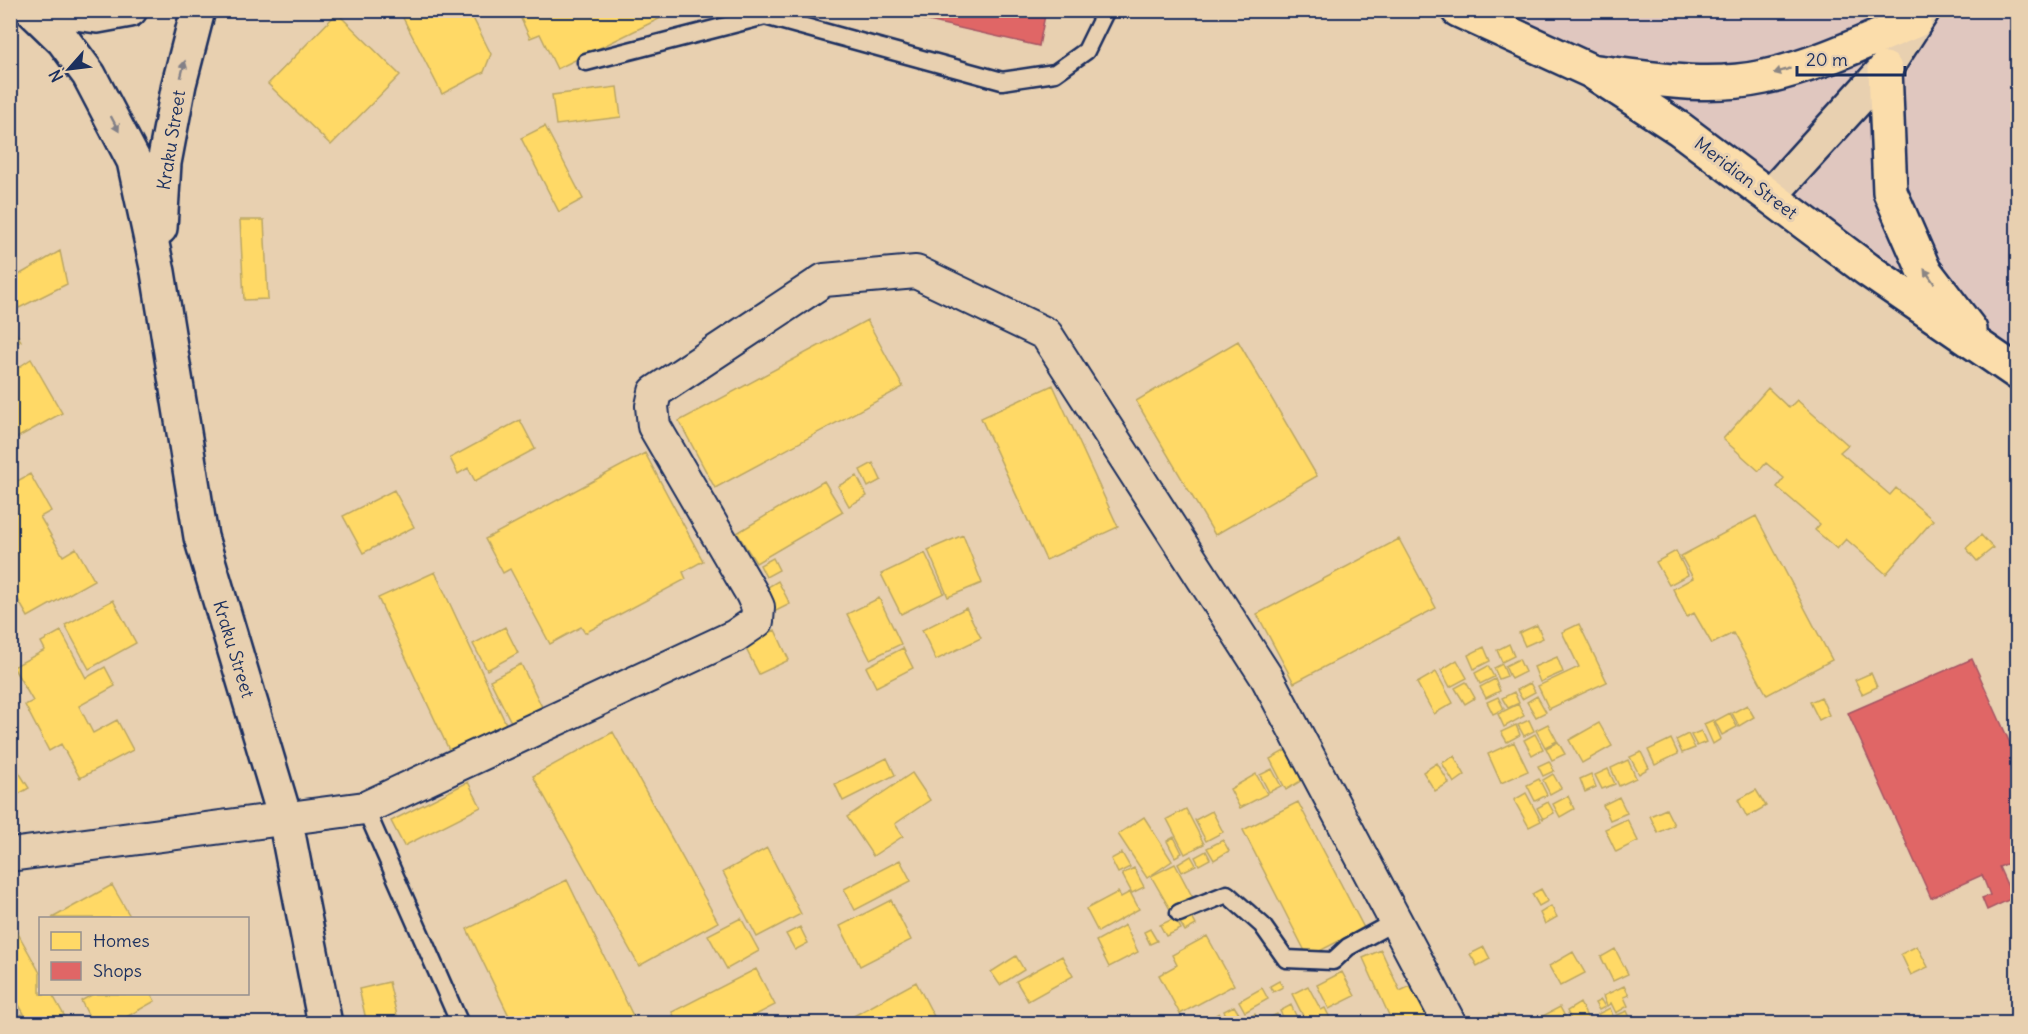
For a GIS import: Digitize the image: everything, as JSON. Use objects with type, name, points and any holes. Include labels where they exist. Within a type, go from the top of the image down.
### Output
[{"type":"main road","name":"Kraku Street","points":[[32,10],[63,40],[89,75],[134,161],[158,272],[201,537],[285,818],[325,1023]]},
{"type":"main road","points":[[53,10],[97,15],[130,10]]},
{"type":"main road","name":"Kraku Street","points":[[158,272],[164,163],[179,84],[198,10]]},
{"type":"main road","name":"Meridian Street","points":[[1458,10],[1591,71],[1680,129],[1868,270],[1990,356],[2018,373]]},
{"type":"main road","points":[[1591,71],[1677,82],[1725,82],[1764,77],[1810,63],[1919,16]]},
{"type":"main road","points":[[1770,196],[1886,69],[1919,16]]},
{"type":"main road","points":[[1886,69],[1890,192],[1924,270],[1990,356]]},
{"type":"street","points":[[10,855],[366,808],[735,636],[757,621],[758,607],[753,594],[654,426],[652,406],[655,392],[824,280],[916,272],[1046,334],[1267,678],[1450,1023]]},
{"type":"lane","points":[[586,63],[765,13],[1002,81],[1054,73],[1086,51],[1106,10]]},
{"type":"lane","points":[[366,808],[460,1023]]},
{"type":"lane","points":[[1179,913],[1227,894],[1262,925],[1286,959],[1333,961],[1348,947],[1396,921]]},
{"type":"shaded area","points":[[1423,11],[2017,11],[2017,377],[1573,79]]},
{"type":"building: Homes","points":[[399,10],[469,10],[491,54],[484,72],[442,94]]},
{"type":"building: Homes","points":[[517,10],[677,10],[557,69],[540,34],[530,38]]},
{"type":"building: Homes","points":[[337,13],[400,75],[331,145],[268,84]]},
{"type":"building: Homes","points":[[617,87],[621,117],[556,125],[552,95]]},
{"type":"building: Homes","points":[[545,126],[583,199],[559,212],[521,138]]},
{"type":"building: Homes","points":[[240,220],[264,220],[268,299],[244,300]]},
{"type":"building: Homes","points":[[60,251],[67,284],[19,308],[10,294],[10,280]]},
{"type":"building: Homes","points":[[867,320],[903,387],[715,488],[679,421]]},
{"type":"building: Homes","points":[[10,323],[21,341],[10,347]]},
{"type":"building: Homes","points":[[1238,341],[1317,476],[1215,535],[1136,401]]},
{"type":"building: Homes","points":[[31,359],[62,413],[13,440],[10,436],[10,360],[16,369]]},
{"type":"building: Homes","points":[[1053,385],[1118,527],[1046,560],[981,418]]},
{"type":"building: Homes","points":[[1768,388],[1789,408],[1797,400],[1848,445],[1840,452],[1890,495],[1896,488],[1933,520],[1886,574],[1846,539],[1837,549],[1815,530],[1820,524],[1777,487],[1784,478],[1766,463],[1759,471],[1723,439]]},
{"type":"building: Homes","points":[[520,420],[535,449],[475,481],[468,468],[458,474],[450,458]]},
{"type":"building: Homes","points":[[645,453],[703,561],[683,572],[686,579],[585,633],[581,627],[550,644],[510,569],[503,573],[485,539]]},
{"type":"building: Homes","points":[[873,463],[881,480],[868,487],[860,470]]},
{"type":"building: Homes","points":[[30,474],[51,511],[40,517],[63,556],[76,548],[94,580],[28,617],[10,586],[10,582],[14,580],[10,574],[10,485]]},
{"type":"building: Homes","points":[[857,476],[867,496],[849,506],[838,486]]},
{"type":"building: Homes","points":[[824,481],[843,512],[756,563],[737,533]]},
{"type":"building: Homes","points":[[394,490],[414,527],[363,553],[343,516]]},
{"type":"building: Homes","points":[[1756,516],[1832,660],[1767,695],[1733,633],[1712,644],[1694,613],[1687,617],[1673,589],[1693,578],[1681,556]]},
{"type":"building: Homes","points":[[963,535],[982,583],[948,597],[928,550]]},
{"type":"building: Homes","points":[[1981,535],[1993,548],[1977,561],[1966,548]]},
{"type":"building: Homes","points":[[1399,539],[1436,608],[1294,683],[1257,614]]},
{"type":"building: Homes","points":[[1676,551],[1688,575],[1669,585],[1656,562]]},
{"type":"building: Homes","points":[[925,553],[944,593],[901,614],[881,574]]},
{"type":"building: Homes","points":[[773,558],[779,570],[766,577],[760,565]]},
{"type":"building: Homes","points":[[435,572],[507,726],[450,752],[378,598]]},
{"type":"building: Homes","points":[[778,581],[790,604],[772,613],[761,591]]},
{"type":"building: Homes","points":[[879,598],[901,644],[870,659],[847,614]]},
{"type":"building: Homes","points":[[113,600],[136,643],[89,669],[65,625]]},
{"type":"building: Homes","points":[[966,608],[981,638],[936,660],[922,630]]},
{"type":"building: Homes","points":[[1579,624],[1607,682],[1549,709],[1538,686],[1579,667],[1562,632]]},
{"type":"building: Homes","points":[[1537,625],[1543,638],[1525,646],[1519,633]]},
{"type":"building: Homes","points":[[505,627],[518,653],[487,670],[473,644]]},
{"type":"building: Homes","points":[[775,630],[789,660],[759,674],[744,645]]},
{"type":"building: Homes","points":[[61,631],[86,678],[105,667],[115,686],[79,706],[93,733],[117,720],[133,750],[80,778],[61,744],[49,751],[25,705],[33,701],[13,667],[45,650],[41,642]]},
{"type":"building: Homes","points":[[1509,644],[1514,656],[1502,662],[1497,650]]},
{"type":"building: Homes","points":[[1484,647],[1490,661],[1474,669],[1468,655]]},
{"type":"building: Homes","points":[[903,648],[913,668],[876,687],[866,667]]},
{"type":"building: Homes","points":[[1557,657],[1563,672],[1540,682],[1534,667]]},
{"type":"building: Homes","points":[[1519,659],[1525,672],[1511,679],[1505,666]]},
{"type":"building: Homes","points":[[1457,660],[1467,678],[1450,687],[1441,670]]},
{"type":"building: Homes","points":[[521,664],[542,707],[511,722],[490,680]]},
{"type":"building: Homes","points":[[1502,664],[1507,676],[1499,679],[1494,668]]},
{"type":"building: Homes","points":[[1488,666],[1494,677],[1480,684],[1475,673]]},
{"type":"building: Homes","points":[[1436,672],[1453,703],[1434,714],[1417,683]]},
{"type":"building: Homes","points":[[1871,673],[1877,687],[1862,694],[1855,680]]},
{"type":"building: Homes","points":[[1495,679],[1500,691],[1486,698],[1480,687]]},
{"type":"building: Homes","points":[[1466,682],[1475,698],[1465,704],[1455,688]]},
{"type":"building: Homes","points":[[1530,683],[1535,692],[1522,699],[1517,690]]},
{"type":"building: Homes","points":[[1514,692],[1519,703],[1508,708],[1502,698]]},
{"type":"building: Homes","points":[[1537,696],[1546,712],[1536,717],[1527,702]]},
{"type":"building: Homes","points":[[1498,697],[1504,709],[1493,714],[1487,702]]},
{"type":"building: Homes","points":[[1821,697],[1829,715],[1819,720],[1810,702]]},
{"type":"building: Homes","points":[[1518,704],[1524,716],[1504,727],[1498,714]]},
{"type":"building: Homes","points":[[1747,705],[1754,717],[1739,726],[1732,713]]},
{"type":"building: Homes","points":[[1730,713],[1737,727],[1722,735],[1715,721]]},
{"type":"building: Homes","points":[[1529,720],[1534,731],[1524,736],[1518,725]]},
{"type":"building: Homes","points":[[1713,720],[1721,739],[1713,744],[1704,724]]},
{"type":"building: Homes","points":[[1599,723],[1612,746],[1582,763],[1569,740]]},
{"type":"building: Homes","points":[[1548,724],[1557,741],[1545,747],[1536,730]]},
{"type":"building: Homes","points":[[1516,725],[1520,735],[1507,742],[1501,732]]},
{"type":"building: Homes","points":[[1701,731],[1706,742],[1697,746],[1691,735]]},
{"type":"building: Homes","points":[[613,732],[718,922],[639,966],[533,776]]},
{"type":"building: Homes","points":[[1535,734],[1543,749],[1532,755],[1524,740]]},
{"type":"building: Homes","points":[[1688,734],[1695,748],[1682,753],[1676,740]]},
{"type":"building: Homes","points":[[1671,739],[1678,754],[1655,765],[1648,750]]},
{"type":"building: Homes","points":[[1514,742],[1528,771],[1501,783],[1488,754]]},
{"type":"building: Homes","points":[[1558,742],[1565,754],[1552,760],[1546,748]]},
{"type":"building: Homes","points":[[1293,746],[1304,779],[1286,790],[1270,759]]},
{"type":"building: Homes","points":[[1641,752],[1649,768],[1639,774],[1630,757]]},
{"type":"building: Homes","points":[[1454,756],[1465,775],[1454,783],[1442,763]]},
{"type":"building: Homes","points":[[10,758],[29,788],[10,799]]},
{"type":"building: Homes","points":[[887,758],[895,775],[843,801],[835,784]]},
{"type":"building: Homes","points":[[1628,760],[1636,778],[1619,786],[1611,768]]},
{"type":"building: Homes","points":[[1549,761],[1554,771],[1543,776],[1538,766]]},
{"type":"building: Homes","points":[[1437,763],[1449,783],[1435,791],[1423,772]]},
{"type":"building: Homes","points":[[1272,769],[1281,786],[1269,792],[1260,775]]},
{"type":"building: Homes","points":[[1608,769],[1615,784],[1602,789],[1595,775]]},
{"type":"building: Homes","points":[[912,773],[930,800],[895,824],[903,836],[873,856],[847,817]]},
{"type":"building: Homes","points":[[1256,774],[1267,794],[1240,808],[1230,789]]},
{"type":"building: Homes","points":[[1553,774],[1561,788],[1550,794],[1543,780]]},
{"type":"building: Homes","points":[[1591,774],[1596,787],[1585,792],[1580,779]]},
{"type":"building: Homes","points":[[1539,779],[1547,795],[1535,801],[1527,785]]},
{"type":"building: Homes","points":[[468,782],[481,807],[404,846],[391,821]]},
{"type":"building: Homes","points":[[1756,790],[1766,806],[1747,817],[1738,800]]},
{"type":"building: Homes","points":[[1526,793],[1541,821],[1529,827],[1514,800]]},
{"type":"building: Homes","points":[[1568,796],[1574,809],[1560,817],[1553,804]]},
{"type":"building: Homes","points":[[1619,797],[1627,813],[1610,820],[1603,805]]},
{"type":"building: Homes","points":[[1298,802],[1364,928],[1308,957],[1243,830]]},
{"type":"building: Homes","points":[[1548,802],[1554,813],[1543,819],[1537,808]]},
{"type":"building: Homes","points":[[1186,809],[1204,844],[1185,854],[1167,819]]},
{"type":"building: Homes","points":[[1666,809],[1674,825],[1658,833],[1650,816]]},
{"type":"building: Homes","points":[[1212,811],[1223,832],[1206,841],[1195,820]]},
{"type":"building: Homes","points":[[1144,817],[1172,861],[1147,878],[1118,834]]},
{"type":"building: Homes","points":[[1627,819],[1638,841],[1616,852],[1605,829]]},
{"type":"building: Homes","points":[[1174,837],[1182,853],[1175,857],[1167,841]]},
{"type":"building: Homes","points":[[1223,840],[1229,851],[1214,860],[1207,848]]},
{"type":"building: Homes","points":[[767,848],[801,914],[757,937],[723,872]]},
{"type":"building: Homes","points":[[1206,851],[1210,859],[1199,865],[1195,857]]},
{"type":"building: Homes","points":[[1122,853],[1130,867],[1118,873],[1111,859]]},
{"type":"building: Homes","points":[[1191,856],[1196,865],[1182,872],[1178,864]]},
{"type":"building: Homes","points":[[900,860],[911,881],[855,910],[844,889]]},
{"type":"building: Homes","points":[[1175,864],[1193,898],[1171,911],[1151,876]]},
{"type":"building: Homes","points":[[1134,868],[1144,887],[1132,893],[1122,874]]},
{"type":"building: Homes","points":[[567,880],[637,1024],[524,1024],[522,1020],[513,1024],[467,929]]},
{"type":"building: Homes","points":[[112,885],[130,917],[54,917]]},
{"type":"building: Homes","points":[[1541,889],[1548,901],[1539,906],[1532,894]]},
{"type":"building: Homes","points":[[1118,892],[1121,897],[1130,892],[1139,909],[1098,932],[1086,909]]},
{"type":"building: Homes","points":[[891,900],[911,940],[860,966],[840,926]]},
{"type":"building: Homes","points":[[1551,906],[1557,917],[1545,924],[1540,913]]},
{"type":"building: Homes","points":[[1190,914],[1196,925],[1185,931],[1179,921]]},
{"type":"building: Homes","points":[[741,918],[759,951],[727,969],[708,935]]},
{"type":"building: Homes","points":[[1175,918],[1181,929],[1166,936],[1160,925]]},
{"type":"building: Homes","points":[[10,919],[39,971],[39,995],[53,995],[69,1024],[30,1024],[10,990]]},
{"type":"building: Homes","points":[[1125,925],[1138,952],[1109,967],[1096,941]]},
{"type":"building: Homes","points":[[800,927],[808,943],[795,950],[786,934]]},
{"type":"building: Homes","points":[[1150,929],[1157,941],[1150,944],[1144,932]]},
{"type":"building: Homes","points":[[1207,936],[1234,985],[1180,1014],[1159,975],[1177,965],[1172,955]]},
{"type":"building: Homes","points":[[1917,946],[1928,967],[1911,975],[1901,954]]},
{"type":"building: Homes","points":[[1484,947],[1490,959],[1477,966],[1470,954]]},
{"type":"building: Homes","points":[[1615,949],[1628,974],[1613,981],[1601,957]]},
{"type":"building: Homes","points":[[1381,950],[1400,991],[1419,982],[1438,1024],[1393,1024],[1363,958]]},
{"type":"building: Homes","points":[[1573,952],[1585,973],[1560,986],[1549,966]]},
{"type":"building: Homes","points":[[1016,956],[1024,970],[1000,985],[991,972]]},
{"type":"building: Homes","points":[[1062,956],[1073,976],[1028,1001],[1016,981]]},
{"type":"building: Homes","points":[[756,969],[775,1005],[738,1024],[678,1024],[672,1012]]},
{"type":"building: Homes","points":[[1342,972],[1355,996],[1329,1009],[1317,985]]},
{"type":"building: Homes","points":[[1279,981],[1283,987],[1273,992],[1270,986]]},
{"type":"building: Homes","points":[[389,982],[399,1024],[367,1024],[359,989]]},
{"type":"building: Homes","points":[[916,982],[938,1024],[839,1024]]},
{"type":"building: Homes","points":[[1308,986],[1321,1010],[1325,1008],[1331,1020],[1324,1024],[1307,1024],[1292,994]]},
{"type":"building: Homes","points":[[1624,986],[1629,995],[1624,997],[1628,1006],[1616,1013],[1611,1003],[1607,1006],[1603,996]]},
{"type":"building: Homes","points":[[1262,988],[1268,999],[1245,1012],[1239,1001]]},
{"type":"building: Homes","points":[[91,995],[152,995],[155,1001],[114,1024],[93,1024],[81,1001]]},
{"type":"building: Homes","points":[[1601,1000],[1605,1007],[1599,1010],[1595,1003]]},
{"type":"building: Homes","points":[[1580,1003],[1588,1019],[1573,1024],[1567,1011]]},
{"type":"building: Homes","points":[[1291,1005],[1300,1024],[1287,1024],[1280,1011]]},
{"type":"building: Homes","points":[[1234,1006],[1241,1017],[1230,1023],[1224,1011]]},
{"type":"building: Homes","points":[[1560,1007],[1569,1024],[1540,1024],[1537,1019]]},
{"type":"building: Homes","points":[[1610,1008],[1613,1016],[1602,1022],[1598,1014]]},
{"type":"building: Homes","points":[[1627,1011],[1633,1024],[1618,1024],[1615,1016]]},
{"type":"building: Homes","points":[[1219,1013],[1225,1024],[1211,1024],[1209,1019]]},
{"type":"building: Homes","points":[[22,1014],[27,1024],[10,1024],[10,1020]]},
{"type":"building: Homes","points":[[1255,1014],[1260,1024],[1238,1024]]},
{"type":"building: Homes","points":[[1277,1014],[1282,1023],[1266,1024],[1265,1020]]},
{"type":"building: Homes","points":[[1499,1014],[1503,1024],[1481,1024],[1481,1022]]},
{"type":"building: Homes","points":[[1964,1016],[1967,1024],[1947,1024]]},
{"type":"building: Shops","points":[[880,10],[1046,10],[1039,46]]},
{"type":"building: Shops","points":[[1972,659],[2018,761],[2018,859],[1999,867],[2013,898],[1987,910],[1982,898],[1990,895],[1982,875],[1931,898],[1848,713]]}]
